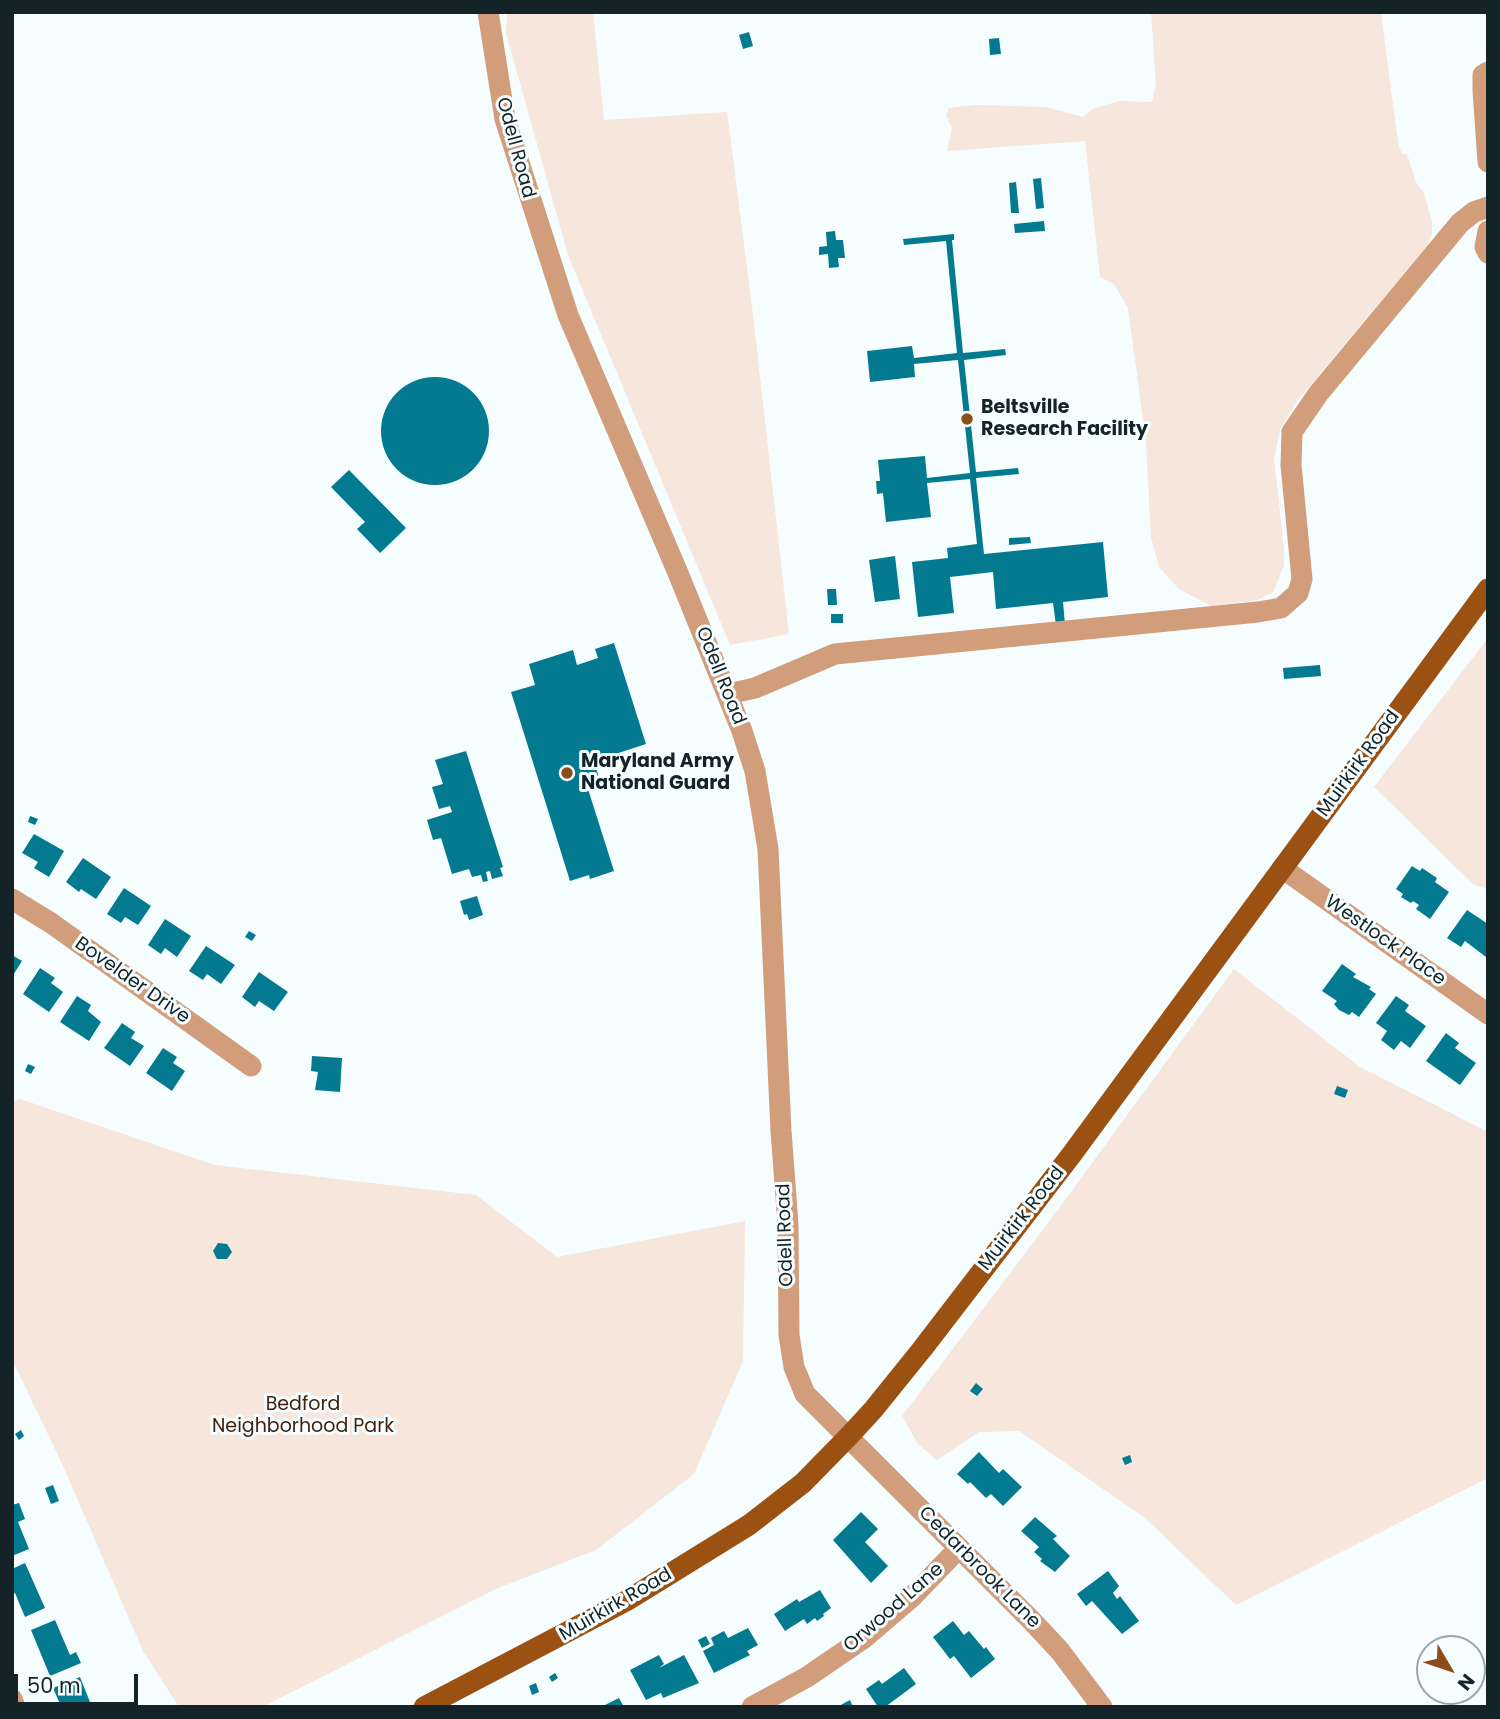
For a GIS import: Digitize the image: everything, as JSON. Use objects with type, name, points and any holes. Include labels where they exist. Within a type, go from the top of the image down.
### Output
[{"type":"main road","name":"Muirkirk Road","points":[[424,1707],[626,1601],[748,1525],[803,1483],[849,1436],[906,1369],[1063,1165],[1488,589]]},
{"type":"street","name":"Odell Road","points":[[488,12],[505,119],[539,232],[568,315],[727,694],[755,771],[768,849],[788,1224],[789,1335],[794,1367],[806,1394],[849,1436]]},
{"type":"street","points":[[1488,72],[1483,75],[1483,90],[1488,162]]},
{"type":"street","points":[[727,694],[755,688],[835,654],[1281,608],[1298,593],[1302,579],[1291,465],[1292,432],[1318,394],[1460,223],[1474,212],[1488,206]]},
{"type":"street","points":[[1488,231],[1485,247],[1488,253]]},
{"type":"street","name":"Westlock Place","points":[[1282,867],[1488,1014]]},
{"type":"street","name":"Bovelder Drive","points":[[12,899],[51,923],[251,1066]]},
{"type":"street","name":"Cedarbrook Lane","points":[[849,1436],[1060,1651],[1101,1707]]},
{"type":"street","name":"Orwood Lane","points":[[752,1707],[807,1677],[864,1638],[912,1597],[959,1548]]},
{"type":"street","points":[[12,1699],[15,1707]]},
{"type":"green space","points":[[507,12],[593,12],[604,120],[727,112],[789,634],[730,645],[568,255],[506,33]]},
{"type":"green space","points":[[1151,12],[1381,12],[1398,143],[1402,154],[1407,154],[1416,182],[1424,193],[1432,221],[1432,234],[1427,246],[1298,400],[1280,429],[1274,459],[1284,566],[1273,592],[1257,600],[1211,606],[1179,589],[1159,567],[1151,537],[1146,442],[1128,308],[1114,284],[1100,277],[1085,141],[947,151],[952,128],[946,115],[949,108],[977,105],[1046,107],[1083,117],[1093,109],[1119,101],[1152,102],[1156,84]]},
{"type":"green space","points":[[1488,638],[1488,889],[1473,884],[1374,787]]},
{"type":"green space","points":[[1234,969],[1360,1067],[1488,1132],[1488,1478],[1236,1605],[1145,1518],[1019,1431],[979,1432],[937,1460],[918,1444],[902,1416],[1057,1211]]},
{"type":"green space","name":"Bedford Neighborhood Park","points":[[20,1099],[215,1165],[476,1195],[557,1257],[745,1221],[743,1361],[694,1474],[596,1550],[498,1588],[262,1707],[179,1707],[143,1651],[64,1468],[12,1359],[12,1102]]},
{"type":"building","points":[[749,32],[753,46],[743,49],[739,35]]},
{"type":"building","points":[[999,38],[1001,54],[990,55],[989,39]]},
{"type":"building","points":[[1041,178],[1044,208],[1036,209],[1033,179]]},
{"type":"building","points":[[1016,182],[1019,213],[1011,213],[1009,183]]},
{"type":"building","points":[[1044,221],[1045,231],[1015,233],[1014,224]]},
{"type":"building","points":[[835,231],[836,240],[843,240],[845,258],[838,258],[839,267],[829,268],[828,254],[819,255],[819,247],[827,246],[826,232]]},
{"type":"building","name":"Beltsville Research Facility","points":[[954,234],[952,240],[963,353],[1005,349],[1006,355],[964,360],[976,472],[1018,468],[1019,474],[976,478],[984,554],[1103,542],[1108,597],[1063,602],[1065,624],[1056,625],[1053,603],[996,609],[993,572],[950,577],[954,613],[918,617],[912,562],[948,558],[947,548],[977,544],[970,479],[927,483],[931,517],[886,522],[883,493],[877,494],[876,481],[880,481],[878,460],[925,456],[927,478],[970,473],[958,360],[914,364],[915,377],[870,382],[867,351],[912,346],[914,358],[957,353],[946,241],[904,245],[903,239]]},
{"type":"building","points":[[435,377],[465,386],[473,393],[480,401],[489,431],[480,461],[473,469],[465,476],[435,485],[405,476],[397,469],[390,461],[381,431],[390,401],[397,393],[405,386]]},
{"type":"building","points":[[349,470],[406,528],[380,553],[357,529],[365,522],[331,487]]},
{"type":"building","points":[[1030,537],[1031,543],[1009,545],[1009,538]]},
{"type":"building","points":[[895,556],[900,599],[875,602],[869,560]]},
{"type":"building","points":[[827,589],[836,589],[837,605],[828,605]]},
{"type":"building","points":[[831,614],[843,614],[843,623],[831,623]]},
{"type":"building","name":"Maryland Army National Guard","points":[[614,643],[646,744],[594,761],[601,785],[588,789],[614,871],[590,879],[589,875],[570,881],[511,692],[535,685],[529,664],[573,650],[577,665],[598,658],[595,649]]},
{"type":"building","points":[[1320,665],[1321,676],[1284,679],[1283,668]]},
{"type":"building","points":[[466,751],[503,867],[500,868],[503,876],[492,879],[490,871],[486,872],[488,881],[483,882],[481,875],[472,877],[469,869],[452,874],[441,838],[433,840],[427,820],[452,812],[450,806],[439,809],[432,787],[443,784],[435,760]]},
{"type":"building","points":[[30,816],[38,819],[35,825],[28,822]]},
{"type":"building","points":[[34,834],[64,851],[49,877],[34,868],[38,862],[22,853]]},
{"type":"building","points":[[83,858],[111,877],[96,899],[81,889],[79,892],[66,882]]},
{"type":"building","points":[[1412,866],[1420,871],[1422,868],[1437,878],[1435,882],[1449,892],[1430,919],[1416,909],[1419,905],[1401,897],[1403,894],[1396,889]]},
{"type":"building","points":[[124,888],[151,906],[138,925],[125,917],[121,923],[107,914]]},
{"type":"building","points":[[477,896],[483,915],[469,920],[467,914],[464,915],[460,901]]},
{"type":"building","points":[[1467,910],[1488,924],[1486,957],[1465,941],[1461,947],[1447,938]]},
{"type":"building","points":[[165,919],[191,936],[177,957],[165,948],[161,954],[148,945]]},
{"type":"building","points":[[249,931],[256,935],[252,941],[245,937]]},
{"type":"building","points":[[206,946],[235,965],[221,984],[207,974],[203,980],[189,971]]},
{"type":"building","points":[[12,955],[22,961],[12,977]]},
{"type":"building","points":[[1342,964],[1356,974],[1353,977],[1371,987],[1369,989],[1376,994],[1359,1017],[1352,1012],[1349,1015],[1339,1010],[1334,1004],[1337,1001],[1322,991]]},
{"type":"building","points":[[40,968],[55,978],[51,983],[63,992],[49,1012],[23,994]]},
{"type":"building","points":[[259,972],[288,992],[274,1011],[259,1001],[255,1007],[242,997]]},
{"type":"building","points":[[77,996],[91,1005],[88,1011],[101,1022],[89,1041],[60,1022]]},
{"type":"building","points":[[1396,996],[1409,1005],[1405,1011],[1426,1026],[1410,1048],[1401,1041],[1394,1050],[1381,1040],[1387,1031],[1376,1023]]},
{"type":"building","points":[[122,1023],[135,1032],[131,1038],[144,1046],[130,1066],[104,1048]]},
{"type":"building","points":[[1446,1033],[1459,1043],[1455,1048],[1476,1063],[1460,1085],[1426,1061]]},
{"type":"building","points":[[163,1048],[177,1057],[173,1063],[185,1071],[172,1091],[146,1073]]},
{"type":"building","points":[[312,1056],[342,1058],[340,1092],[315,1090],[318,1072],[311,1071]]},
{"type":"building","points":[[28,1064],[35,1067],[31,1074],[25,1071]]},
{"type":"building","points":[[1337,1086],[1348,1090],[1345,1098],[1334,1094]]},
{"type":"building","points":[[218,1243],[227,1244],[232,1252],[227,1259],[217,1259],[213,1251]]},
{"type":"building","points":[[976,1383],[983,1389],[977,1396],[970,1391]]},
{"type":"building","points":[[21,1430],[24,1436],[19,1440],[15,1434]]},
{"type":"building","points":[[979,1452],[999,1473],[1003,1469],[1022,1487],[1003,1506],[991,1494],[986,1498],[970,1482],[968,1484],[957,1474]]},
{"type":"building","points":[[1130,1455],[1132,1462],[1125,1465],[1122,1458]]},
{"type":"building","points":[[53,1485],[59,1501],[51,1504],[45,1488]]},
{"type":"building","points":[[19,1503],[25,1519],[18,1522],[29,1549],[12,1556],[12,1505]]},
{"type":"building","points":[[861,1512],[878,1529],[865,1542],[888,1566],[871,1583],[833,1540]]},
{"type":"building","points":[[1035,1517],[1057,1536],[1053,1539],[1070,1556],[1055,1572],[1040,1561],[1042,1559],[1034,1552],[1039,1547],[1021,1531]]},
{"type":"building","points":[[25,1563],[45,1608],[25,1617],[15,1593],[12,1594],[12,1569]]},
{"type":"building","points":[[1108,1571],[1119,1586],[1113,1593],[1117,1599],[1120,1596],[1139,1621],[1122,1634],[1092,1601],[1086,1606],[1077,1594]]},
{"type":"building","points":[[820,1590],[831,1608],[817,1621],[815,1618],[807,1624],[804,1619],[785,1631],[774,1614],[797,1599],[799,1602]]},
{"type":"building","points":[[55,1620],[70,1655],[76,1652],[81,1663],[50,1676],[31,1630]]},
{"type":"building","points":[[953,1621],[964,1635],[969,1631],[995,1659],[971,1678],[954,1656],[950,1659],[933,1637]]},
{"type":"building","points":[[748,1628],[758,1645],[747,1651],[750,1655],[714,1673],[703,1651],[714,1645],[711,1638],[724,1631],[728,1638]]},
{"type":"building","points":[[706,1636],[710,1644],[702,1648],[698,1640]]},
{"type":"building","points":[[659,1655],[664,1664],[659,1668],[684,1655],[699,1683],[663,1698],[661,1693],[646,1700],[630,1670]]},
{"type":"building","points":[[904,1668],[916,1684],[885,1707],[878,1707],[866,1689],[879,1680],[882,1684]]},
{"type":"building","points":[[555,1673],[558,1678],[552,1682],[549,1677]]},
{"type":"building","points":[[80,1677],[92,1707],[67,1707],[65,1702],[60,1704],[53,1688]]},
{"type":"building","points":[[536,1683],[539,1692],[532,1695],[529,1686]]},
{"type":"building","points":[[619,1698],[624,1707],[601,1707]]},
{"type":"building","points":[[850,1700],[853,1707],[837,1707]]},
{"type":"place","name":"Beltsville Research Facility","points":[[967,419]]},
{"type":"place","name":"Maryland Army National Guard","points":[[567,773]]}]
